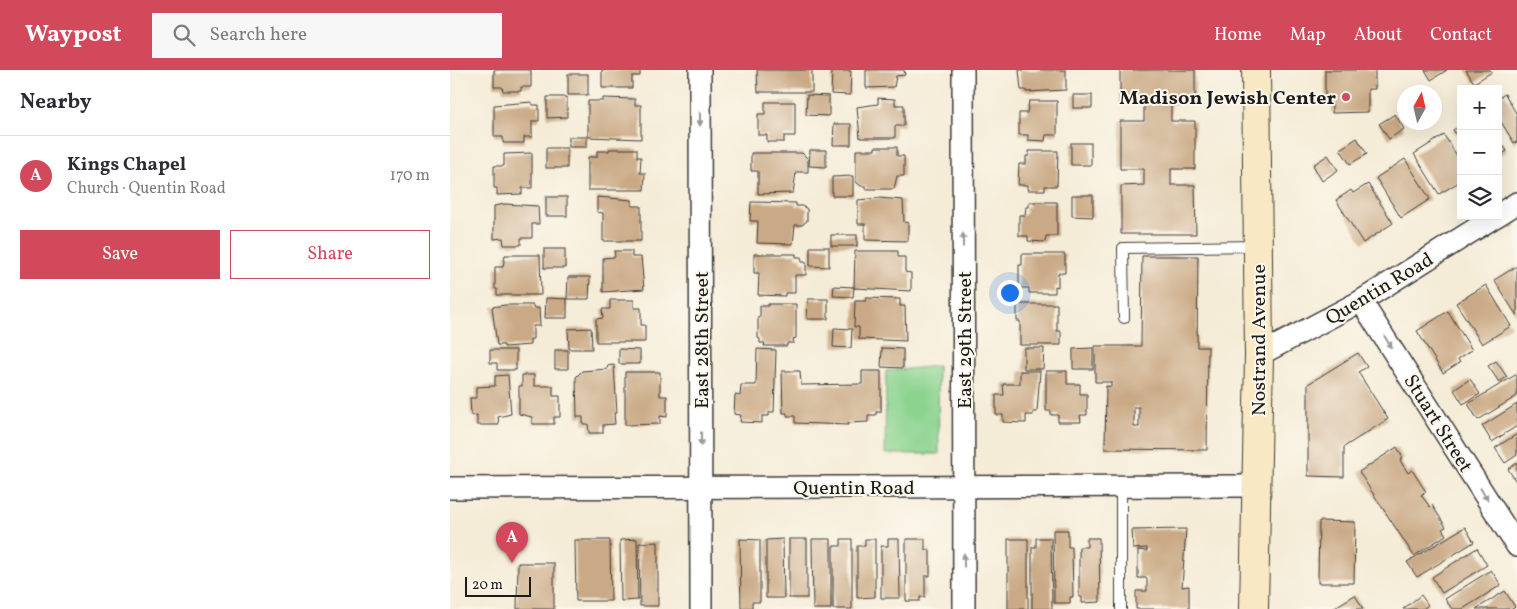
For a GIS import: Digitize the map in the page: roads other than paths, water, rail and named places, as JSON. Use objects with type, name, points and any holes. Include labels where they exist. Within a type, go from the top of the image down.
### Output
[{"type":"main road","name":"Nostrand Avenue","points":[[1254,609],[1259,355],[1256,70]]},
{"type":"street","name":"East 28th Street","points":[[700,70],[702,609]]},
{"type":"street","name":"East 29th Street","points":[[963,70],[964,609]]},
{"type":"street","name":"Quentin Road","points":[[1502,213],[1517,203]]},
{"type":"street","name":"Quentin Road","points":[[1259,355],[1362,300],[1491,220]]},
{"type":"street","name":"Stuart Street","points":[[1362,300],[1517,546]]},
{"type":"street","name":"Quentin Road","points":[[450,488],[1257,486]]},
{"type":"lane","points":[[1124,318],[1122,248],[1258,246]]},
{"type":"lane","points":[[1121,486],[1121,609]]},
{"type":"place","name":"Madison Jewish Center","points":[[1346,97]]},
{"type":"place","name":"Kings Chapel","points":[[512,563]]}]
